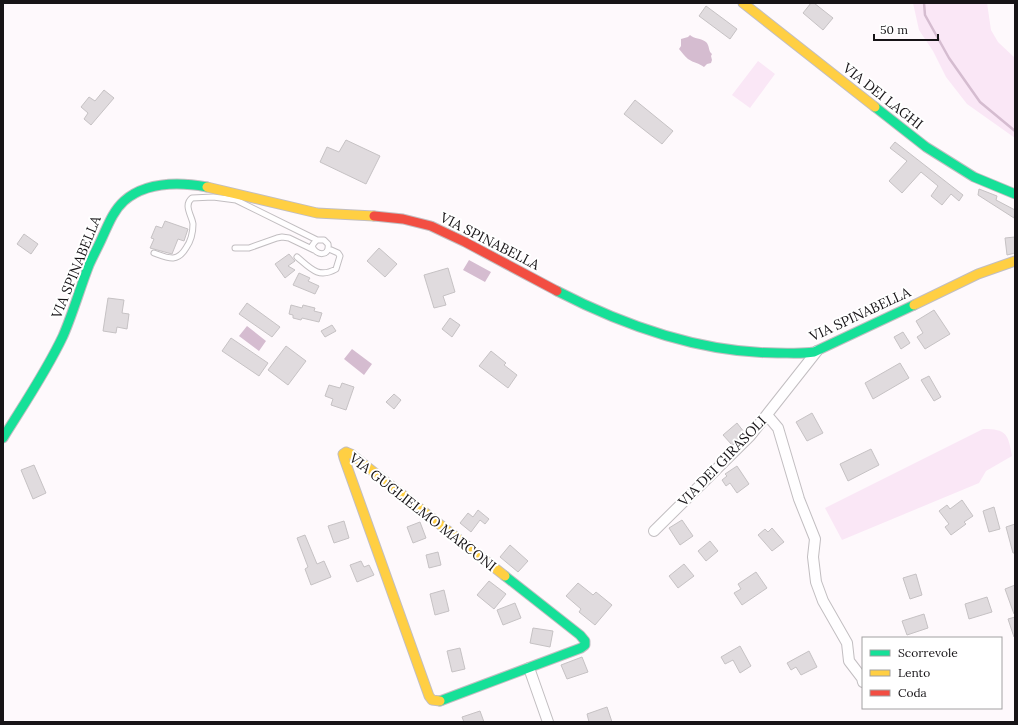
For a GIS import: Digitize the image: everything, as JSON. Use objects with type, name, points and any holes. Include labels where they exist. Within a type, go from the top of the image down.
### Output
[{"type":"street","name":"VIA DEI LAGHI","points":[[743,3],[926,148],[974,177],[1015,194]]},
{"type":"street","name":"VIA SPINABELLA","points":[[3,438],[47,368],[74,308],[89,264],[111,216],[119,205],[136,192],[162,184],[187,184],[236,197],[311,212],[405,220],[428,225],[451,234],[520,272],[600,312],[677,338],[742,352],[800,354],[817,351],[964,281],[1015,261]]},
{"type":"street","name":"VIA DEI GIRASOLI","points":[[654,530],[750,436],[817,351]]},
{"type":"street","points":[[767,415],[778,428],[799,499],[815,539],[813,557],[816,582],[823,601],[846,643],[849,661],[862,678]]},
{"type":"street","name":"VIA GUGLIELMO MARCONI","points":[[346,452],[351,454],[580,635],[585,641],[586,644],[583,648],[529,668],[440,701],[430,699],[344,458],[344,453],[346,452]]},
{"type":"street","points":[[529,668],[548,722]]},
{"type":"lane","points":[[154,253],[170,258],[179,257],[184,252],[190,242],[193,232],[193,223],[188,205],[188,202],[192,198],[236,197],[317,240],[324,240],[328,244],[329,249],[338,253],[340,256],[336,269],[328,274],[315,271],[297,257]]},
{"type":"lane","points":[[235,248],[249,248],[282,237],[289,238],[322,255],[329,249]]},
{"type":"lane","points":[[314,250],[312,246],[317,240]]},
{"type":"shaded area","points":[[913,3],[987,3],[991,30],[998,42],[1015,58],[1015,138],[967,104],[946,77],[933,51],[919,30]]},
{"type":"shaded area","points":[[690,35],[706,42],[712,54],[711,63],[704,67],[685,57],[679,49],[681,46],[681,39]]},
{"type":"shaded area","points":[[758,61],[775,74],[750,108],[732,95]]},
{"type":"shaded area","points":[[469,260],[491,272],[485,282],[463,270]]},
{"type":"shaded area","points":[[247,326],[266,341],[259,351],[239,336]]},
{"type":"shaded area","points":[[352,349],[372,364],[364,375],[344,359]]},
{"type":"shaded area","points":[[983,429],[997,430],[1005,434],[1009,442],[1012,456],[986,471],[979,483],[842,540],[825,508]]},
{"type":"building","points":[[811,3],[814,3],[833,18],[823,30],[803,13]]},
{"type":"building","points":[[706,6],[737,29],[730,39],[699,16]]},
{"type":"building","points":[[104,90],[114,98],[91,125],[84,119],[88,113],[81,107],[89,97],[95,101]]},
{"type":"building","points":[[635,100],[673,131],[662,144],[624,114]]},
{"type":"building","points":[[346,140],[380,156],[366,184],[320,162],[327,147],[339,152]]},
{"type":"building","points":[[895,142],[963,195],[959,201],[951,194],[942,205],[931,196],[938,186],[921,172],[902,193],[889,181],[907,161],[890,148]]},
{"type":"building","points":[[979,189],[997,196],[996,200],[1015,210],[1014,218],[978,195]]},
{"type":"building","points":[[165,221],[188,229],[184,241],[178,239],[172,254],[150,248],[154,239],[151,238],[156,226],[162,228]]},
{"type":"building","points":[[24,234],[38,244],[31,254],[17,244]]},
{"type":"building","points":[[1015,237],[1015,253],[1007,255],[1005,238]]},
{"type":"building","points":[[379,248],[397,264],[385,277],[367,261]]},
{"type":"building","points":[[289,254],[295,261],[288,266],[295,270],[285,278],[275,264]]},
{"type":"building","points":[[448,268],[455,292],[443,296],[446,305],[434,308],[424,275]]},
{"type":"building","points":[[299,273],[310,278],[308,281],[319,286],[315,294],[293,285]]},
{"type":"building","points":[[108,298],[124,300],[122,313],[129,314],[127,329],[117,327],[116,333],[103,331]]},
{"type":"building","points":[[247,303],[280,327],[272,337],[239,314]]},
{"type":"building","points":[[291,305],[302,308],[303,305],[315,308],[314,311],[322,313],[319,322],[302,318],[301,320],[293,318],[293,315],[289,314]]},
{"type":"building","points":[[934,310],[950,334],[925,349],[917,337],[923,333],[916,321]]},
{"type":"building","points":[[450,318],[460,325],[452,337],[442,329]]},
{"type":"building","points":[[332,325],[336,331],[325,337],[321,331]]},
{"type":"building","points":[[903,332],[910,343],[901,349],[894,337]]},
{"type":"building","points":[[231,338],[268,363],[259,376],[222,351]]},
{"type":"building","points":[[286,346],[306,361],[288,385],[268,370]]},
{"type":"building","points":[[491,351],[506,363],[504,365],[517,375],[508,388],[479,366]]},
{"type":"building","points":[[900,363],[909,378],[873,399],[865,383]]},
{"type":"building","points":[[929,376],[941,397],[934,401],[921,380]]},
{"type":"building","points":[[342,383],[354,387],[346,410],[331,405],[333,399],[325,396],[329,385],[340,388]]},
{"type":"building","points":[[394,394],[401,400],[394,409],[386,402]]},
{"type":"building","points":[[812,413],[823,433],[807,441],[796,422]]},
{"type":"building","points":[[737,423],[744,432],[732,445],[723,435]]},
{"type":"building","points":[[871,449],[879,465],[848,481],[840,464]]},
{"type":"building","points":[[34,465],[46,493],[33,499],[21,470]]},
{"type":"building","points":[[737,466],[749,484],[737,493],[730,483],[726,486],[722,480],[727,476],[725,474]]},
{"type":"building","points":[[962,500],[973,516],[964,522],[966,524],[951,535],[945,527],[949,524],[939,511],[947,505],[950,509]]},
{"type":"building","points":[[994,507],[1000,529],[989,532],[983,511]]},
{"type":"building","points":[[478,510],[489,519],[485,524],[480,520],[471,532],[460,523],[468,513],[473,517]]},
{"type":"building","points":[[682,520],[693,536],[680,545],[669,528]]},
{"type":"building","points":[[344,521],[349,538],[334,543],[328,526]]},
{"type":"building","points":[[420,522],[426,538],[413,543],[407,527]]},
{"type":"building","points":[[1015,524],[1015,553],[1013,553],[1006,527]]},
{"type":"building","points":[[772,528],[784,542],[772,551],[758,535],[765,529],[768,532]]},
{"type":"building","points":[[305,535],[317,564],[324,561],[331,577],[311,585],[305,569],[308,567],[297,538]]},
{"type":"building","points":[[710,541],[718,551],[706,561],[698,551]]},
{"type":"building","points":[[510,545],[528,561],[518,572],[500,557]]},
{"type":"building","points":[[438,552],[441,565],[429,568],[426,555]]},
{"type":"building","points":[[361,561],[364,567],[369,565],[374,575],[357,582],[350,565]]},
{"type":"building","points":[[684,564],[694,576],[678,588],[669,576]]},
{"type":"building","points":[[756,572],[767,588],[742,605],[734,593],[741,589],[738,584]]},
{"type":"building","points":[[916,574],[922,595],[910,599],[903,578]]},
{"type":"building","points":[[489,581],[506,594],[494,609],[477,595]]},
{"type":"building","points":[[578,583],[593,595],[596,592],[612,605],[595,625],[579,612],[581,609],[566,596]]},
{"type":"building","points":[[1015,585],[1015,614],[1014,614],[1005,589]]},
{"type":"building","points":[[444,590],[449,611],[435,615],[430,594]]},
{"type":"building","points":[[987,597],[992,612],[969,619],[965,604]]},
{"type":"building","points":[[515,603],[521,618],[503,625],[497,610]]},
{"type":"building","points":[[924,614],[928,628],[907,635],[902,621]]},
{"type":"building","points":[[1015,617],[1015,637],[1014,637],[1008,619]]},
{"type":"building","points":[[533,628],[553,631],[550,647],[530,643]]},
{"type":"building","points":[[740,646],[751,666],[740,673],[733,660],[725,664],[721,657]]},
{"type":"building","points":[[460,648],[465,669],[452,672],[447,651]]},
{"type":"building","points":[[809,651],[817,667],[801,675],[796,667],[791,670],[787,663]]},
{"type":"building","points":[[582,657],[588,672],[567,679],[561,665]]},
{"type":"building","points":[[607,707],[612,722],[589,722],[587,714]]},
{"type":"building","points":[[480,711],[484,722],[464,722],[462,717]]},
{"type":"waterway","points":[[924,3],[925,15],[949,58],[980,102],[1015,131]]},
{"type":"traffic: fast","points":[[875,107],[926,147],[974,177],[1015,194]]},
{"type":"traffic: fast","points":[[3,438],[34,388],[63,336],[89,265],[111,218],[120,205],[133,194],[153,186],[185,184],[207,187]]},
{"type":"traffic: fast","points":[[557,291],[609,315],[664,335],[692,343],[749,352],[814,352],[914,305]]},
{"type":"traffic: fast","points":[[440,701],[581,648],[585,645],[585,641],[580,635],[505,576]]},
{"type":"traffic: slow","points":[[743,3],[875,107]]},
{"type":"traffic: slow","points":[[207,187],[317,213],[374,216]]},
{"type":"traffic: slow","points":[[914,305],[978,274],[1015,261]]},
{"type":"traffic: slow","points":[[346,452],[351,454],[505,576]]},
{"type":"traffic: slow","points":[[346,452],[343,454],[344,458],[429,696],[432,700],[440,701]]},
{"type":"traffic: jam","points":[[374,216],[403,219],[431,226],[465,242],[557,291]]}]
